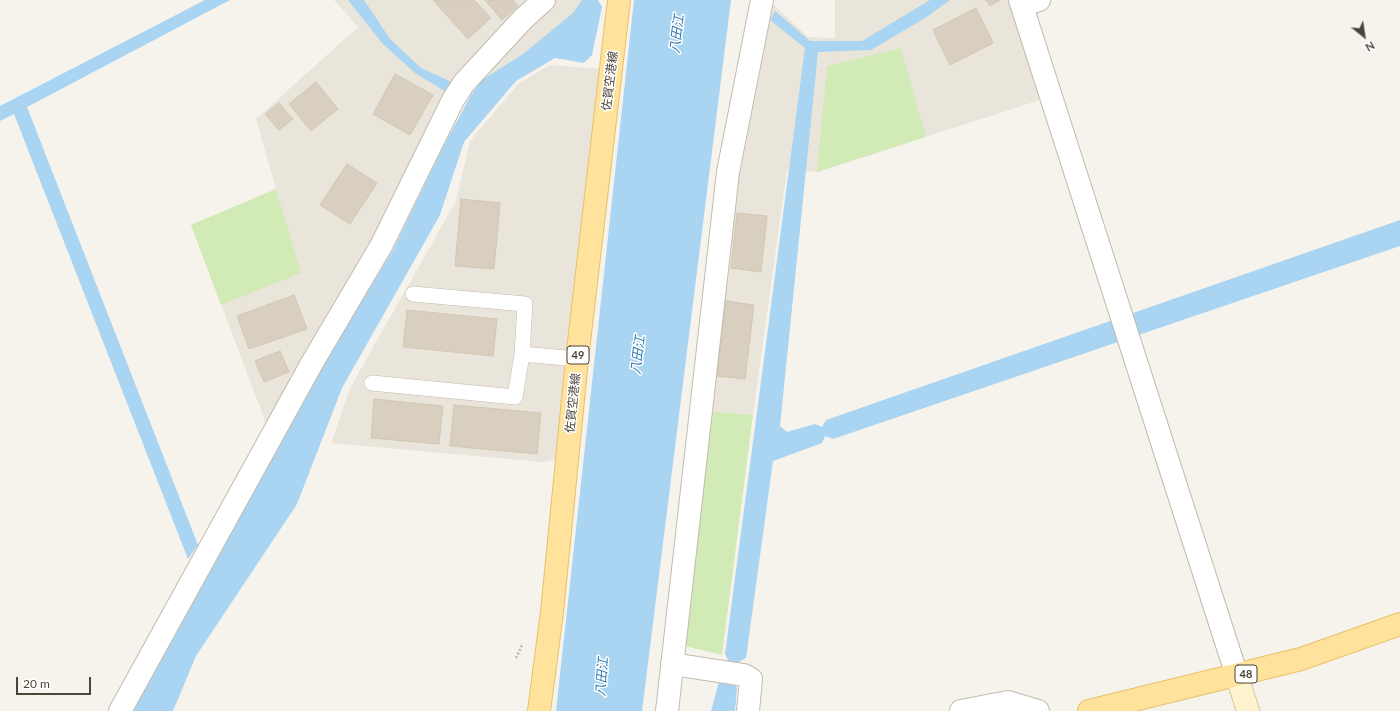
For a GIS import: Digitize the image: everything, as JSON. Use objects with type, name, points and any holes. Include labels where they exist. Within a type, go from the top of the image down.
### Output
[{"type":"main road","name":"佐賀空港線","points":[[539,711],[552,612],[577,359],[619,0]]},
{"type":"main road","name":"48","points":[[1089,711],[1237,676],[1301,659],[1400,624]]},
{"type":"street","points":[[120,711],[312,363],[380,246],[458,92],[523,19],[544,0]]},
{"type":"street","points":[[667,711],[728,172],[762,0]]},
{"type":"street","points":[[1027,2],[1119,309],[1248,711]]},
{"type":"street","points":[[672,664],[744,675],[750,679],[748,711]]},
{"type":"street","points":[[961,711],[1008,702],[1038,711]]},
{"type":"lane","points":[[372,383],[515,397],[522,354],[524,304],[413,294]]},
{"type":"lane","points":[[522,354],[577,359]]},
{"type":"shaded area","points":[[334,0],[582,0],[573,26],[489,82],[462,76],[375,248],[266,423],[191,225],[276,189],[256,119],[358,27]]},
{"type":"shaded area","points":[[835,0],[1011,0],[1040,100],[817,172],[787,169],[753,415],[708,411],[734,173],[770,1],[808,37],[835,38]]},
{"type":"shaded area","points":[[550,65],[600,69],[558,459],[542,462],[331,443],[350,388],[456,201],[470,141],[519,83]]},
{"type":"green space","points":[[901,48],[926,137],[817,172],[827,66]]},
{"type":"green space","points":[[276,189],[301,273],[221,305],[191,225]]},
{"type":"green space","points":[[708,411],[753,415],[722,655],[685,646]]},
{"type":"water","points":[[205,0],[230,0],[27,107],[198,545],[188,559],[14,114],[0,121],[0,106]]},
{"type":"water","points":[[348,0],[364,0],[390,39],[421,68],[454,83],[446,92],[415,73],[382,43]]},
{"type":"water","points":[[582,0],[598,0],[602,7],[592,55],[584,63],[555,58],[516,81],[464,142],[440,215],[342,388],[297,504],[196,656],[173,711],[133,711],[326,360],[393,250],[441,151],[471,95],[482,80],[523,54],[573,13]]},
{"type":"water","name":"八田江","points":[[634,0],[731,0],[642,711],[556,711]]},
{"type":"water","points":[[930,0],[950,0],[925,18],[871,50],[818,52],[780,426],[787,432],[815,424],[822,427],[826,420],[1400,220],[1400,246],[833,439],[825,436],[822,443],[773,461],[746,658],[737,663],[734,683],[737,688],[735,711],[711,711],[719,682],[726,682],[729,662],[725,654],[805,48],[770,20],[775,11],[810,41],[862,41]]},
{"type":"building","points":[[433,0],[474,0],[491,18],[468,39]]},
{"type":"building","points":[[485,0],[513,0],[518,6],[502,20]]},
{"type":"building","points":[[986,0],[1000,0],[990,6]]},
{"type":"building","points":[[976,8],[993,43],[950,65],[933,30]]},
{"type":"building","points":[[395,74],[433,95],[410,135],[373,114]]},
{"type":"building","points":[[316,82],[338,109],[311,131],[289,104]]},
{"type":"building","points":[[279,103],[293,119],[279,130],[265,114]]},
{"type":"building","points":[[347,164],[377,183],[350,224],[320,205]]},
{"type":"building","points":[[461,199],[500,203],[494,269],[455,266]]},
{"type":"building","points":[[737,213],[767,216],[761,272],[731,268]]},
{"type":"building","points":[[294,295],[307,329],[249,349],[237,316]]},
{"type":"building","points":[[726,301],[754,305],[745,379],[717,376]]},
{"type":"building","points":[[407,310],[497,319],[493,356],[403,347]]},
{"type":"building","points":[[280,351],[289,372],[264,382],[255,361]]},
{"type":"building","points":[[374,399],[443,406],[439,444],[371,438]]},
{"type":"building","points":[[454,405],[541,413],[537,454],[450,446]]}]
